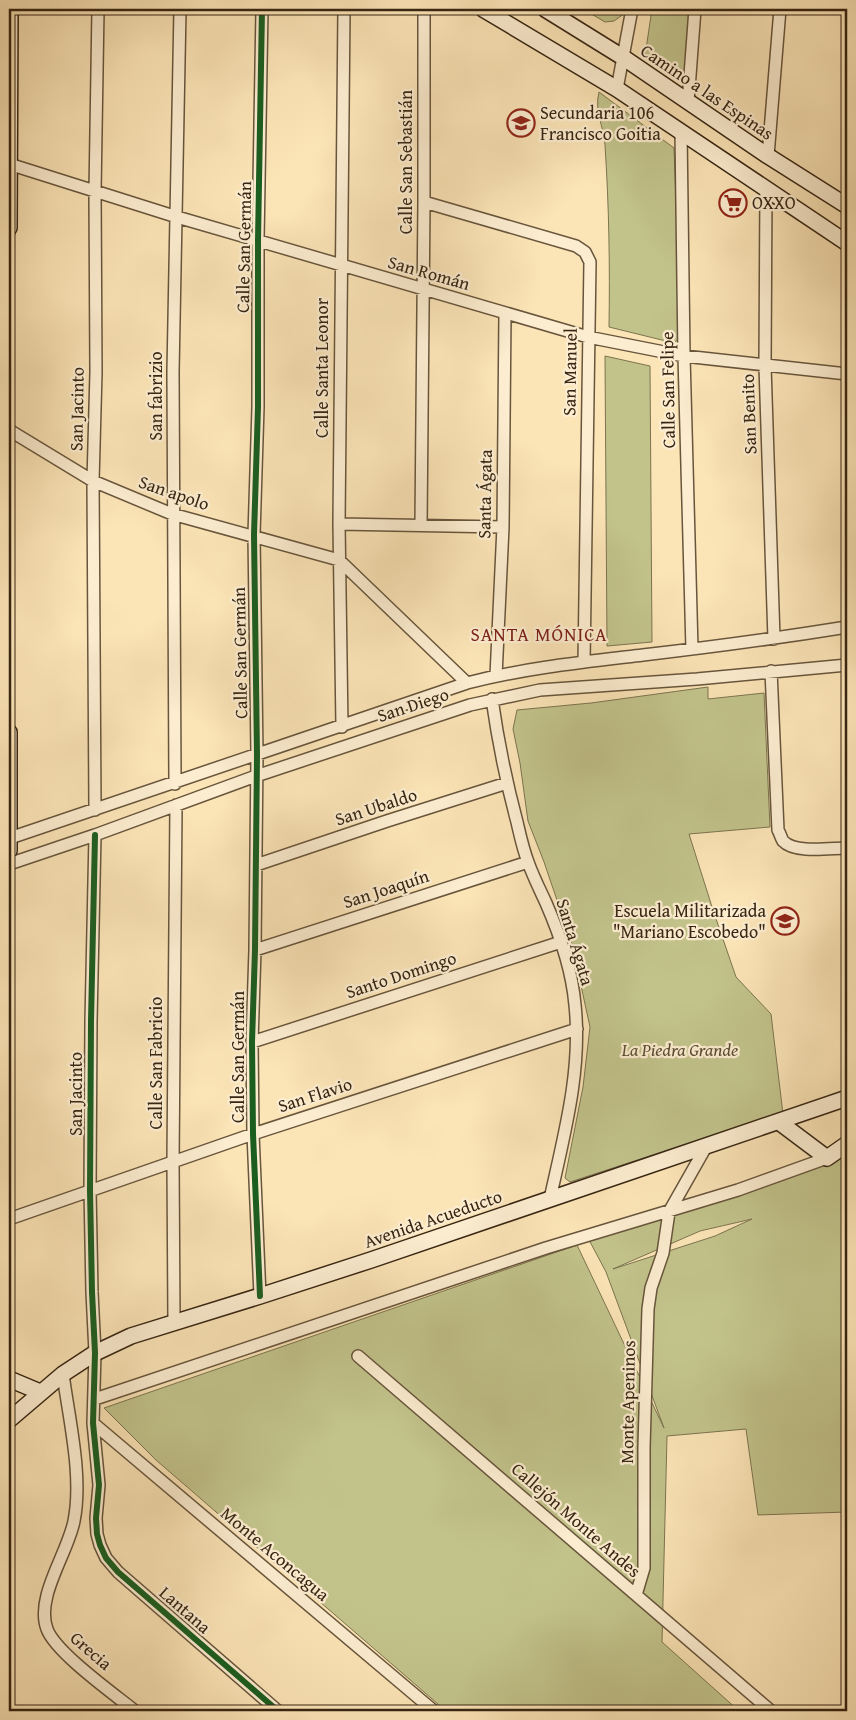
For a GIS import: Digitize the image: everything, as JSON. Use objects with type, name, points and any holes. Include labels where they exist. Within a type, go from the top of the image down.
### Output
[{"type":"street","points":[[9,228],[10,9]]},
{"type":"street","name":"San Jacinto","points":[[95,810],[93,481],[96,372],[95,192],[98,9]]},
{"type":"street","name":"San fabrizio","points":[[175,784],[172,514],[180,9]]},
{"type":"street","name":"Calle San Germán","points":[[260,1296],[253,1134],[252,1042],[256,865],[254,536],[258,406],[258,240],[262,9]]},
{"type":"street","name":"Calle Santa Leonor","points":[[342,727],[339,524],[344,9]]},
{"type":"street","name":"Calle San Sebastián","points":[[421,525],[424,9]]},
{"type":"street","points":[[483,9],[617,89],[847,243]]},
{"type":"street","name":"Camino a las Espinas","points":[[546,9],[624,58],[768,156],[847,206]]},
{"type":"street","points":[[617,89],[632,9]]},
{"type":"street","points":[[688,102],[695,9]]},
{"type":"street","points":[[768,156],[780,9]]},
{"type":"street","name":"Calle San Felipe","points":[[682,131],[684,356],[692,649]]},
{"type":"street","name":"San Román","points":[[9,164],[177,218],[588,337],[684,356],[847,374]]},
{"type":"street","name":"San Benito","points":[[766,188],[765,366],[774,639]]},
{"type":"street","name":"San Manuel","points":[[424,202],[576,246],[585,252],[590,262],[584,662]]},
{"type":"street","name":"Santa Ágata","points":[[496,676],[503,527],[505,314]]},
{"type":"street","name":"San apolo","points":[[9,430],[93,481],[172,514],[339,560]]},
{"type":"street","points":[[339,524],[503,527]]},
{"type":"street","points":[[339,560],[467,683]]},
{"type":"street","name":"San Diego","points":[[9,845],[95,810],[467,683],[540,667],[774,639],[847,627]]},
{"type":"street","name":"San Diego","points":[[9,864],[95,835],[256,776],[470,705],[540,690],[697,679],[847,664]]},
{"type":"street","points":[[771,671],[778,830],[781,837],[785,843],[796,848],[847,848]]},
{"type":"street","name":"Santa Ágata","points":[[492,700],[507,783],[528,862],[561,942],[570,974],[575,1003],[577,1029],[576,1063],[550,1199]]},
{"type":"street","points":[[9,732],[9,845]]},
{"type":"street","name":"San Ubaldo","points":[[256,865],[507,783]]},
{"type":"street","name":"Calle San Fabricio","points":[[174,1321],[173,1162],[176,805]]},
{"type":"street","name":"San Jacinto","points":[[93,1423],[96,1353],[92,1292],[90,1190],[95,835]]},
{"type":"street","name":"San Joaquín","points":[[255,950],[528,862]]},
{"type":"street","name":"Santo Domingo","points":[[252,1042],[561,942]]},
{"type":"street","name":"San Flavio","points":[[9,1219],[253,1134],[577,1029]]},
{"type":"street","name":"Avenida Acueducto","points":[[9,1420],[63,1374],[96,1353],[131,1336],[174,1321],[260,1296],[847,1098]]},
{"type":"street","points":[[779,1122],[827,1158]]},
{"type":"street","points":[[94,1399],[546,1248],[738,1190],[827,1158],[847,1144]]},
{"type":"street","name":"Monte Apeninos","points":[[636,1595],[644,1568],[644,1447],[648,1308],[651,1288],[663,1253],[670,1212],[708,1145]]},
{"type":"street","name":"Callejón Monte Andes","points":[[358,1356],[771,1711]]},
{"type":"street","name":"Grecia","points":[[63,1374],[76,1468],[77,1490],[74,1520],[45,1604],[43,1618],[47,1631],[58,1648],[135,1711]]},
{"type":"street","points":[[9,1380],[40,1392]]},
{"type":"street","name":"Lantana","points":[[93,1423],[99,1485],[96,1518],[97,1534],[106,1558],[118,1572],[278,1711]]},
{"type":"street","name":"Monte Aconcagua","points":[[93,1423],[434,1711]]},
{"type":"street","points":[[76,1468],[97,1463]]},
{"type":"street","points":[[74,1520],[96,1518]]},
{"type":"green space","points":[[583,9],[628,9],[628,11],[614,21],[605,22]]},
{"type":"green space","points":[[652,9],[691,9],[686,79],[645,56]]},
{"type":"green space","points":[[599,92],[674,148],[681,337],[674,343],[609,327],[607,191],[604,138],[598,112]]},
{"type":"green space","points":[[605,356],[650,366],[652,642],[607,646]]},
{"type":"green space","name":"La Piedra Grande","points":[[708,687],[708,699],[764,693],[770,827],[689,834],[736,977],[771,1014],[783,1114],[570,1182],[565,1178],[583,1087],[590,1027],[572,944],[528,821],[513,729],[517,710],[591,703]]},
{"type":"green space","points":[[847,1153],[847,1512],[758,1515],[746,1429],[667,1436],[662,1642],[739,1711],[446,1711],[156,1460],[104,1408],[577,1245],[664,1428],[606,1272],[588,1238]],"holes":[[[752,1219],[715,1236],[613,1269],[700,1231]]]},
{"type":"cycle path","points":[[260,1296],[253,1134],[252,1042],[257,755],[254,535],[258,407],[258,240],[262,9]]},
{"type":"cycle path","points":[[95,835],[90,1190],[95,1353],[93,1423],[99,1485],[96,1518],[97,1534],[106,1558],[118,1572],[278,1711]]},
{"type":"place","name":"Secundaria 106 Francisco Goitia","points":[[521,123]]},
{"type":"place","name":"OXXO","points":[[733,203]]},
{"type":"place","name":"Escuela Militarizada \"Mariano Escobedo\"","points":[[785,921]]},
{"type":"district","name":"SANTA MÓNICA","points":[[539,634]]}]
